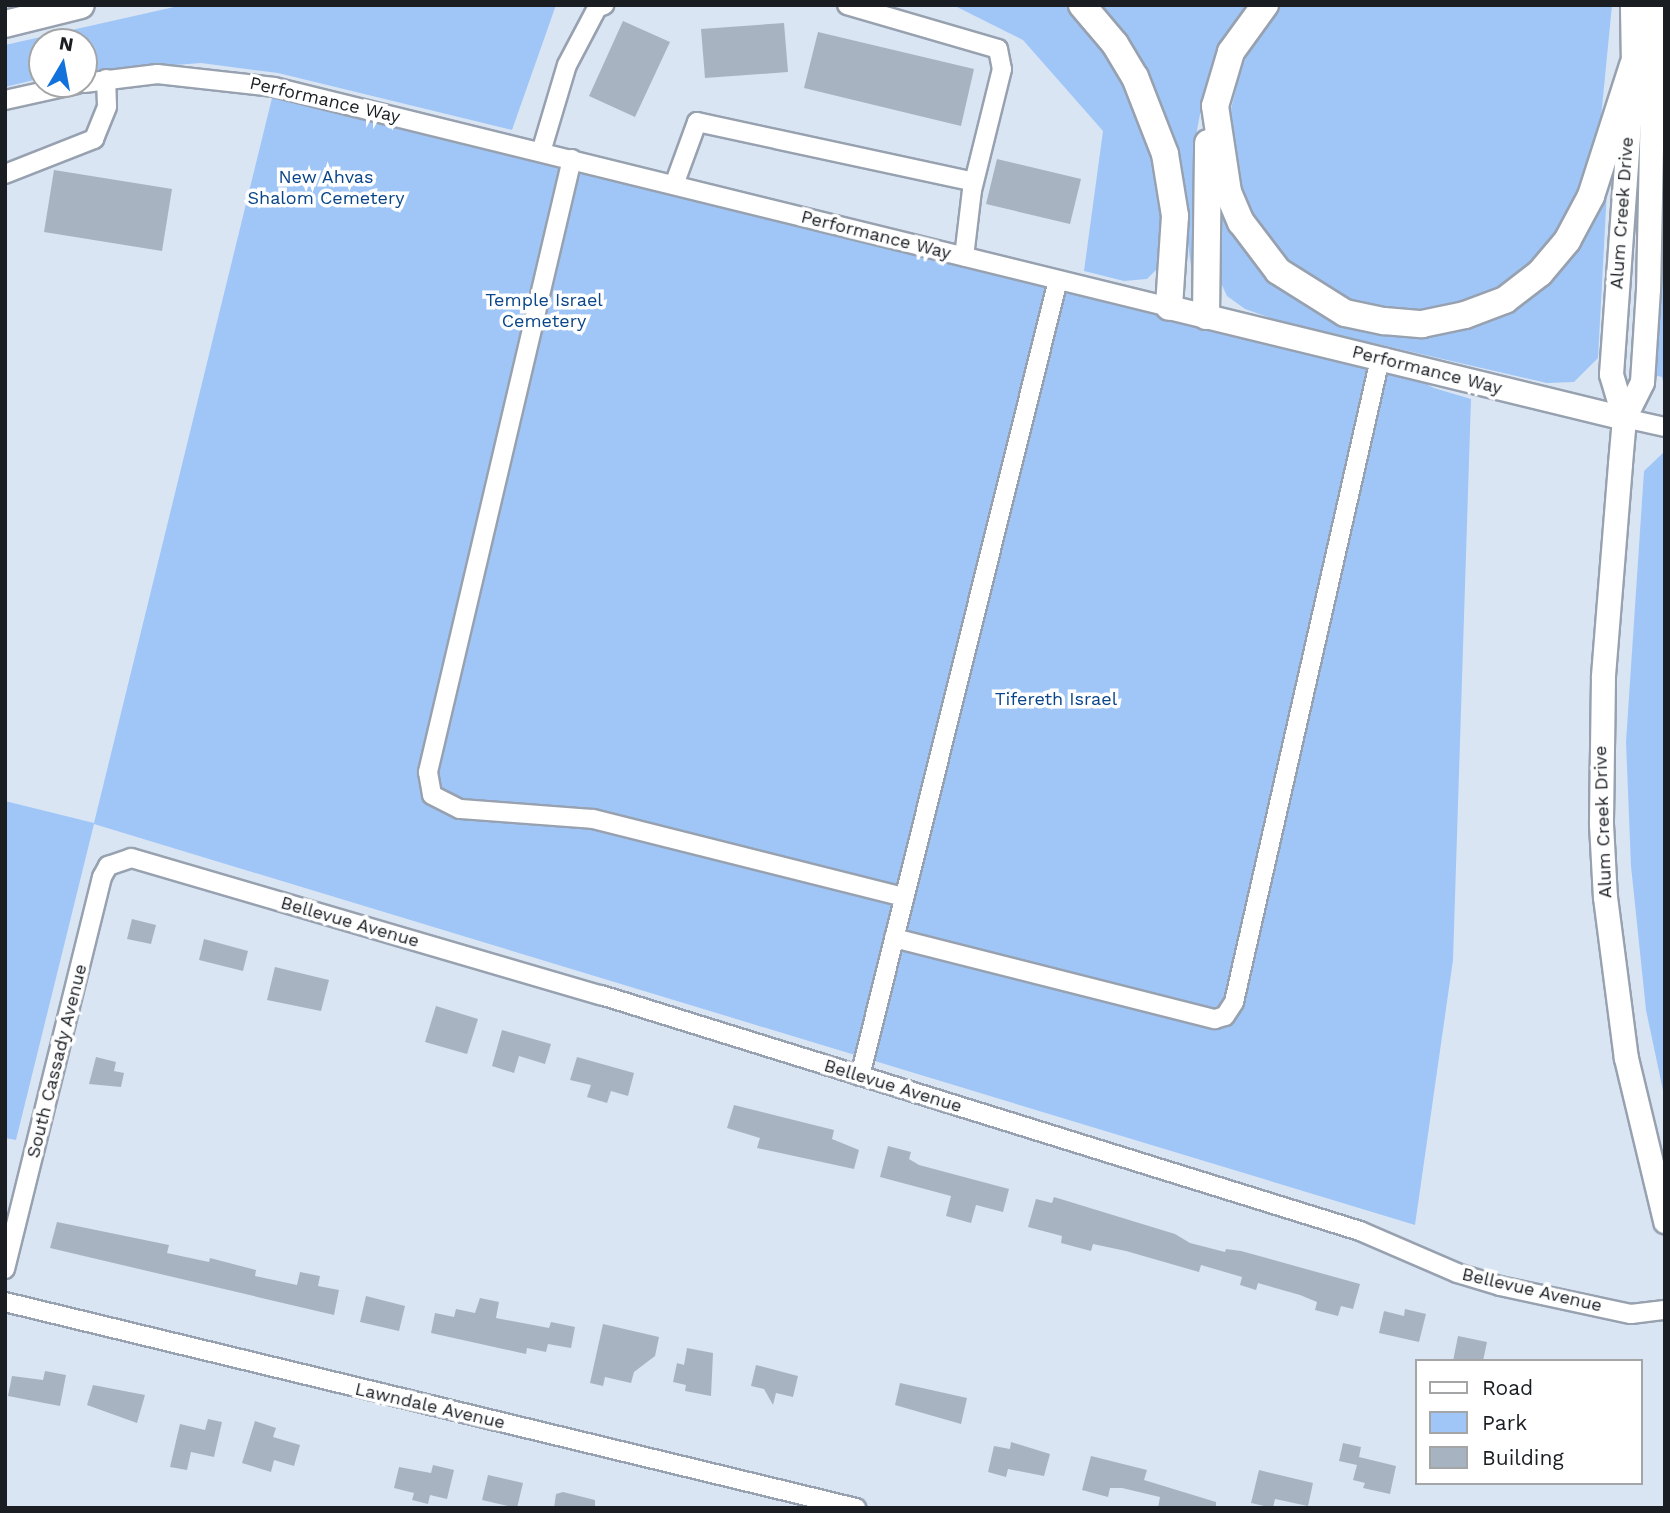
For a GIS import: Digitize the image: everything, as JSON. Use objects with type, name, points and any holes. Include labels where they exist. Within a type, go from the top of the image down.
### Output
[{"type":"highway","points":[[5,24],[81,5]]},
{"type":"highway","points":[[1082,5],[1115,44],[1135,77],[1165,154],[1175,216],[1169,307]]},
{"type":"highway","points":[[1206,316],[1205,156],[1215,106],[1231,51],[1265,5]]},
{"type":"highway","points":[[1215,106],[1228,192],[1241,222],[1278,271],[1345,313],[1422,324],[1465,316],[1505,300],[1556,256],[1591,196],[1643,70]]},
{"type":"main road","name":"Alum Creek Drive","points":[[1624,418],[1642,383],[1643,70],[1632,5]]},
{"type":"main road","name":"Alum Creek Drive","points":[[1654,5],[1643,70],[1611,374],[1624,418],[1603,677],[1602,836],[1626,1058],[1665,1221]]},
{"type":"main road","name":"Performance Way","points":[[1169,307],[1624,418]]},
{"type":"street","points":[[541,152],[567,65],[597,8],[604,5]]},
{"type":"street","points":[[847,5],[998,49],[1002,69],[974,182],[964,257]]},
{"type":"street","name":"Performance Way","points":[[98,80],[157,74],[234,80],[572,159],[1169,307]]},
{"type":"street","points":[[5,174],[94,139],[107,106],[106,79]]},
{"type":"street","points":[[5,100],[28,95]]},
{"type":"street","points":[[674,185],[697,122],[974,182]]},
{"type":"street","points":[[572,159],[428,772],[432,796],[460,809],[593,819],[904,897]]},
{"type":"street","points":[[860,1076],[1058,280]]},
{"type":"street","points":[[894,938],[1215,1019],[1225,1016],[1234,1002],[1380,359]]},
{"type":"street","name":"Performance Way","points":[[1624,418],[1665,427]]},
{"type":"street","name":"Bellevue Avenue","points":[[119,859],[131,858],[601,995],[1360,1231],[1457,1273],[1500,1286],[1631,1314],[1665,1310]]},
{"type":"street","name":"South Cassady Avenue","points":[[5,1269],[102,877],[119,859]]},
{"type":"street","name":"Lawndale Avenue","points":[[5,1302],[856,1508]]},
{"type":"green space","points":[[183,5],[556,5],[512,130],[278,73],[201,63],[98,71],[98,28],[81,28]]},
{"type":"green space","points":[[953,5],[1066,5],[1105,46],[1135,99],[1148,138],[1166,242],[1163,263],[1147,279],[1124,281],[1084,271],[1103,131],[1023,40]]},
{"type":"green space","points":[[1096,5],[1246,5],[1216,51],[1197,130],[1197,269],[1193,279],[1177,169]]},
{"type":"green space","points":[[1280,5],[1612,5],[1600,128],[1589,177],[1542,252],[1510,281],[1451,306],[1414,312],[1367,306],[1320,288],[1286,263],[1255,227],[1238,192],[1229,151],[1231,109],[1241,69],[1257,33]]},
{"type":"green space","points":[[28,40],[28,81],[5,87],[5,45]]},
{"type":"green space","name":"Tifereth Israel","points":[[272,98],[1404,373],[1434,388],[1471,399],[1453,960],[1415,1225],[94,824],[16,1140],[5,1138],[5,801],[94,823]]},
{"type":"green space","points":[[1607,190],[1598,358],[1574,382],[1547,383],[1282,322],[1245,309],[1227,296],[1220,281],[1217,197],[1265,270],[1424,332],[1572,247]]},
{"type":"green space","points":[[1665,216],[1665,391],[1662,377],[1654,375]]},
{"type":"green space","points":[[1665,451],[1665,1100],[1646,1010],[1631,866],[1626,742],[1644,471]]},
{"type":"building","points":[[623,21],[670,42],[635,117],[589,96]]},
{"type":"building","points":[[784,23],[788,72],[705,78],[701,29]]},
{"type":"building","points":[[818,32],[974,69],[961,126],[804,88]]},
{"type":"building","points":[[997,159],[1081,179],[1070,224],[986,204]]},
{"type":"building","points":[[54,170],[172,189],[162,251],[44,232]]},
{"type":"building","points":[[132,919],[156,925],[151,944],[127,939]]},
{"type":"building","points":[[204,939],[248,951],[243,971],[199,960]]},
{"type":"building","points":[[275,967],[329,980],[321,1011],[267,1000]]},
{"type":"building","points":[[436,1006],[478,1019],[467,1054],[425,1042]]},
{"type":"building","points":[[502,1030],[551,1044],[545,1064],[519,1056],[514,1073],[492,1066]]},
{"type":"building","points":[[96,1057],[116,1062],[114,1071],[124,1073],[121,1087],[89,1084]]},
{"type":"building","points":[[577,1057],[634,1073],[628,1096],[611,1091],[607,1103],[587,1097],[591,1085],[570,1080]]},
{"type":"building","points":[[734,1105],[834,1130],[832,1139],[859,1150],[854,1169],[757,1148],[760,1138],[727,1128]]},
{"type":"building","points":[[888,1146],[911,1152],[909,1159],[919,1165],[1009,1189],[1003,1212],[976,1205],[971,1223],[946,1216],[951,1196],[880,1177]]},
{"type":"building","points":[[1054,1197],[1175,1234],[1190,1243],[1225,1252],[1226,1249],[1241,1251],[1360,1284],[1353,1309],[1341,1306],[1338,1316],[1315,1310],[1317,1302],[1300,1295],[1258,1283],[1256,1290],[1240,1285],[1242,1277],[1201,1265],[1199,1272],[1093,1244],[1091,1251],[1061,1243],[1062,1236],[1028,1227],[1036,1199],[1052,1203]]},
{"type":"building","points":[[57,1222],[169,1245],[167,1253],[209,1262],[210,1258],[256,1270],[255,1276],[297,1285],[300,1272],[320,1276],[318,1286],[339,1290],[334,1315],[50,1248]]},
{"type":"building","points":[[366,1296],[405,1306],[399,1331],[360,1322]]},
{"type":"building","points":[[480,1298],[499,1302],[496,1318],[549,1328],[551,1322],[575,1327],[571,1348],[548,1344],[546,1352],[527,1348],[526,1354],[431,1333],[435,1313],[454,1317],[456,1309],[475,1313]]},
{"type":"building","points":[[1405,1309],[1426,1314],[1419,1342],[1379,1333],[1384,1311],[1404,1316]]},
{"type":"building","points":[[603,1324],[659,1337],[655,1356],[634,1372],[631,1383],[605,1377],[603,1386],[590,1383]]},
{"type":"building","points":[[1458,1336],[1487,1342],[1483,1359],[1453,1359]]},
{"type":"building","points":[[687,1348],[713,1353],[711,1396],[685,1391],[686,1385],[673,1382],[677,1363],[684,1365]]},
{"type":"building","points":[[756,1365],[798,1376],[793,1397],[776,1393],[773,1405],[764,1389],[751,1386]]},
{"type":"building","points":[[45,1371],[66,1375],[60,1406],[8,1396],[12,1376],[43,1380]]},
{"type":"building","points":[[900,1383],[967,1398],[961,1424],[895,1405]]},
{"type":"building","points":[[93,1385],[145,1395],[137,1423],[87,1405]]},
{"type":"building","points":[[208,1419],[222,1422],[214,1457],[191,1452],[187,1470],[170,1467],[180,1424],[205,1430]]},
{"type":"building","points":[[255,1421],[276,1428],[273,1437],[300,1445],[294,1466],[274,1460],[271,1472],[242,1463]]},
{"type":"building","points":[[1011,1442],[1050,1454],[1044,1476],[1008,1469],[1006,1477],[988,1472],[994,1446],[1010,1449]]},
{"type":"building","points":[[1343,1443],[1361,1447],[1359,1457],[1396,1466],[1390,1494],[1363,1488],[1365,1483],[1353,1480],[1357,1465],[1339,1461]]},
{"type":"building","points":[[1091,1456],[1147,1470],[1144,1480],[1216,1502],[1216,1508],[1158,1508],[1160,1497],[1122,1488],[1110,1488],[1108,1497],[1082,1490]]},
{"type":"building","points":[[433,1465],[454,1470],[447,1499],[430,1495],[428,1504],[412,1500],[414,1493],[394,1488],[399,1467],[431,1473]]},
{"type":"building","points":[[1259,1470],[1313,1483],[1308,1506],[1275,1499],[1273,1508],[1251,1503]]},
{"type":"building","points":[[488,1475],[523,1483],[517,1508],[482,1500]]},
{"type":"building","points":[[563,1492],[595,1500],[595,1508],[554,1508],[556,1494]]},
{"type":"park label","name":"New Ahvas Shalom Cemetery","points":[[326,188]]},
{"type":"park label","name":"Temple Israel Cemetery","points":[[544,311]]}]
